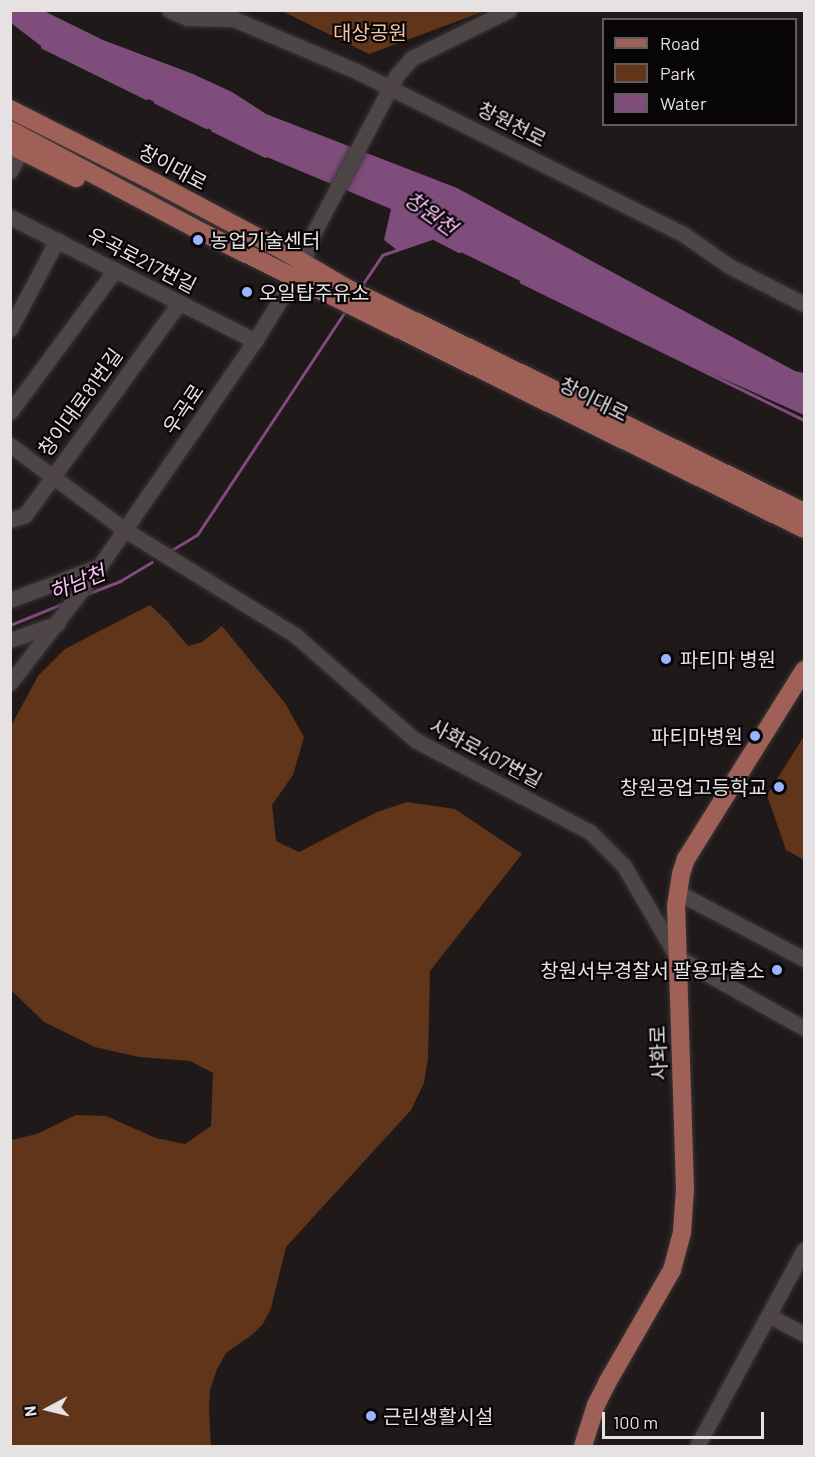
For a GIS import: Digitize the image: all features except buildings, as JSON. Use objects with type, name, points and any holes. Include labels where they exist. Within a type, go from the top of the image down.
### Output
[{"type":"main road","points":[[10,97],[188,186],[207,210]]},
{"type":"main road","name":"창이대로","points":[[10,109],[282,250],[297,271]]},
{"type":"main road","name":"창이대로","points":[[10,130],[202,232],[297,271],[804,529]]},
{"type":"main road","points":[[16,148],[175,225],[202,232]]},
{"type":"main road","name":"창이대로","points":[[364,305],[804,513]]},
{"type":"main road","name":"사화로","points":[[583,1446],[596,1405],[669,1277],[680,1245],[685,1189],[677,892],[686,859],[804,670]]},
{"type":"street","points":[[169,10],[183,14]]},
{"type":"street","name":"우곡로","points":[[62,619],[255,341],[297,271],[390,88],[412,57],[510,10]]},
{"type":"street","name":"창원천로","points":[[183,14],[234,19],[313,51],[683,234],[729,266],[804,304]]},
{"type":"street","points":[[10,171],[16,148]]},
{"type":"street","name":"우곡로217번길","points":[[10,217],[255,341]]},
{"type":"street","points":[[10,329],[57,240]]},
{"type":"street","points":[[10,412],[116,270]]},
{"type":"street","name":"창이대로81번길","points":[[10,520],[25,515],[178,303]]},
{"type":"street","name":"사화로407번길","points":[[10,445],[125,530],[296,635],[415,740],[590,832],[624,866],[677,957]]},
{"type":"street","points":[[10,600],[97,570]]},
{"type":"street","points":[[10,640],[62,619]]},
{"type":"street","points":[[10,683],[62,619]]},
{"type":"street","points":[[677,892],[804,959]]},
{"type":"street","points":[[677,957],[804,1028]]},
{"type":"street","points":[[697,1446],[804,1250]]},
{"type":"street","points":[[770,1316],[804,1334]]},
{"type":"green space","name":"대상공원","points":[[282,10],[485,11],[369,54]]},
{"type":"green space","points":[[150,605],[188,646],[202,642],[222,626],[285,703],[304,737],[293,775],[272,805],[276,841],[299,852],[377,812],[407,802],[455,809],[522,854],[430,971],[428,1058],[424,1083],[411,1110],[286,1247],[271,1308],[263,1324],[226,1353],[217,1369],[210,1390],[211,1446],[11,1446],[11,1140],[37,1134],[76,1115],[106,1116],[156,1138],[185,1144],[211,1126],[213,1073],[190,1061],[139,1057],[95,1047],[44,1022],[11,990],[11,726],[38,676],[65,649]]},
{"type":"green space","points":[[804,736],[804,860],[786,850],[767,795]]},
{"type":"water","points":[[10,11],[44,11],[103,40],[193,74],[232,92],[266,114],[457,188],[795,371],[804,373],[804,415],[688,363],[432,238],[397,250],[384,240],[391,209],[262,155],[41,46],[11,23]]},
{"type":"waterway","name":"창원천","points":[[42,47],[146,98]]},
{"type":"waterway","name":"창원천","points":[[155,102],[206,127]]},
{"type":"waterway","name":"창원천","points":[[212,130],[265,156]]},
{"type":"waterway","points":[[360,288],[382,255],[432,238]]},
{"type":"waterway","name":"창원천","points":[[435,239],[459,251]]},
{"type":"waterway","name":"창원천","points":[[521,282],[804,420]]},
{"type":"waterway","points":[[170,551],[197,535],[345,311]]},
{"type":"waterway","name":"하남천","points":[[84,595],[120,581],[152,562]]},
{"type":"waterway","name":"하남천","points":[[10,625],[64,603]]},
{"type":"place","name":"농업기술센터","points":[[198,240]]},
{"type":"place","name":"오일탑주유소","points":[[247,292]]},
{"type":"place","name":"파티마 병원","points":[[666,659]]},
{"type":"place","name":"파티마병원","points":[[755,736]]},
{"type":"place","name":"창원공업고등학교","points":[[779,787]]},
{"type":"place","name":"창원서부경찰서 팔용파출소","points":[[777,970]]},
{"type":"place","name":"근린생활시설","points":[[371,1416]]}]
